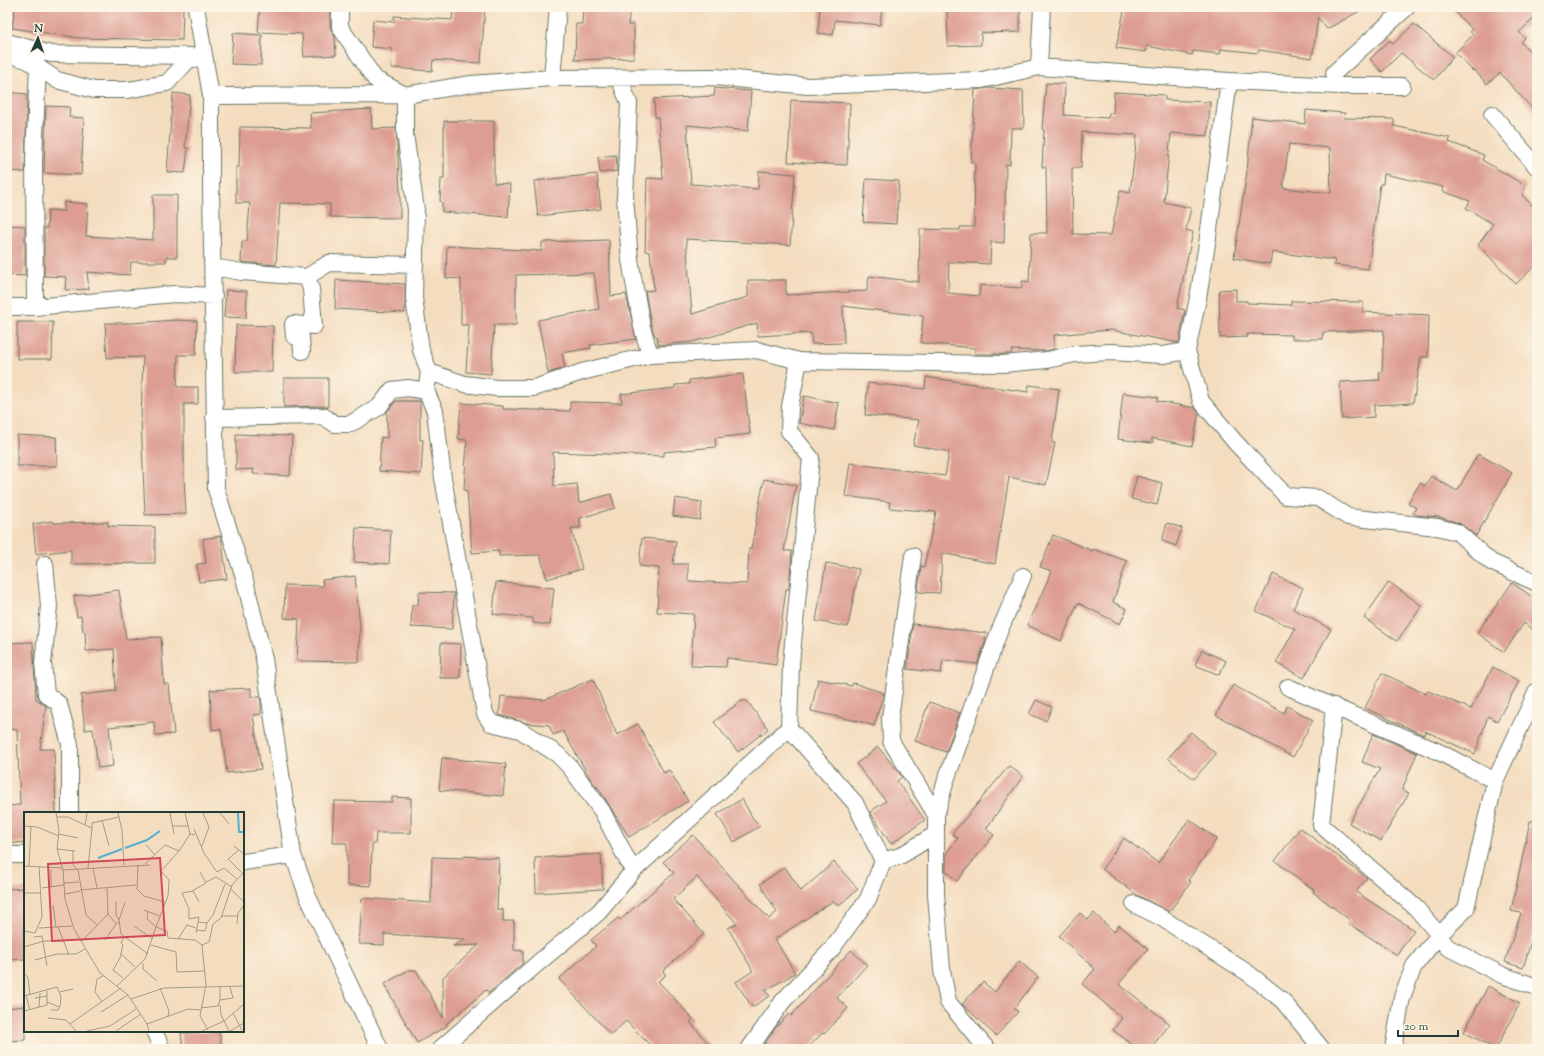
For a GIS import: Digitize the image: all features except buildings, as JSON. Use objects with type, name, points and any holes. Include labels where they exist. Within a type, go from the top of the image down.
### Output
[{"type":"street","points":[[196,7],[211,96],[216,489],[246,581],[264,659],[293,855],[308,897],[380,1049]]},
{"type":"street","points":[[340,7],[340,27],[375,79],[405,95]]},
{"type":"street","points":[[552,78],[558,7]]},
{"type":"street","points":[[1039,67],[1042,7]]},
{"type":"street","points":[[1334,73],[1407,7]]},
{"type":"street","points":[[7,42],[51,54],[192,56],[206,69]]},
{"type":"street","points":[[7,54],[27,60],[57,80],[94,90],[128,90],[167,83],[192,56]]},
{"type":"street","points":[[35,307],[34,159],[38,66]]},
{"type":"street","points":[[211,96],[405,95],[471,84],[552,78],[716,77],[808,86],[982,80],[1039,67],[1229,81],[1333,86],[1402,86]]},
{"type":"street","points":[[619,78],[629,103],[625,198],[630,260],[642,327],[650,355]]},
{"type":"street","points":[[1229,81],[1207,244],[1187,351],[1201,401],[1235,442],[1286,496],[1318,498],[1348,517],[1437,528],[1457,532],[1491,562],[1537,583]]},
{"type":"street","points":[[405,95],[405,134],[416,210],[414,298],[421,350],[429,372],[426,391],[435,411],[443,478],[485,714],[491,723],[520,730],[557,754],[570,767],[602,811],[633,871]]},
{"type":"street","points":[[1492,114],[1537,167]]},
{"type":"street","points":[[213,268],[242,272],[307,277],[329,263],[415,265]]},
{"type":"street","points":[[302,351],[302,337],[294,336],[293,324],[314,326],[311,289],[307,277]]},
{"type":"street","points":[[7,307],[35,307],[174,294],[214,296]]},
{"type":"street","points":[[429,372],[465,384],[497,388],[534,388],[582,372],[650,355],[757,350],[799,361],[1003,364],[1046,360],[1075,354],[1110,352],[1163,355],[1187,351]]},
{"type":"street","points":[[748,1049],[783,1001],[831,950],[868,899],[883,861],[855,803],[789,728],[791,664],[811,458],[789,431],[790,406],[799,361]]},
{"type":"street","points":[[214,418],[323,416],[334,424],[350,424],[379,407],[392,390],[408,388],[426,391]]},
{"type":"street","points":[[912,556],[890,718],[890,741],[936,815]]},
{"type":"street","points":[[45,564],[49,606],[43,663],[46,694],[59,704],[70,744],[70,812]]},
{"type":"street","points":[[987,1049],[948,1002],[942,970],[936,894],[936,815],[999,632],[1023,576]]},
{"type":"street","points":[[1288,688],[1334,706],[1439,752],[1495,781]]},
{"type":"street","points":[[1393,1049],[1402,997],[1414,966],[1439,935],[1466,909],[1495,781],[1537,691]]},
{"type":"street","points":[[1334,706],[1321,825],[1416,908],[1439,935],[1447,947],[1502,976],[1537,987]]},
{"type":"street","points":[[440,1049],[599,912],[633,871],[789,728]]},
{"type":"street","points":[[883,861],[900,856],[936,834]]},
{"type":"street","points":[[7,854],[24,856]]},
{"type":"street","points":[[244,862],[293,855]]},
{"type":"street","points":[[1134,904],[1160,917],[1248,973],[1282,1000],[1322,1049]]},
{"type":"street","points":[[154,1032],[162,1049]]}]
